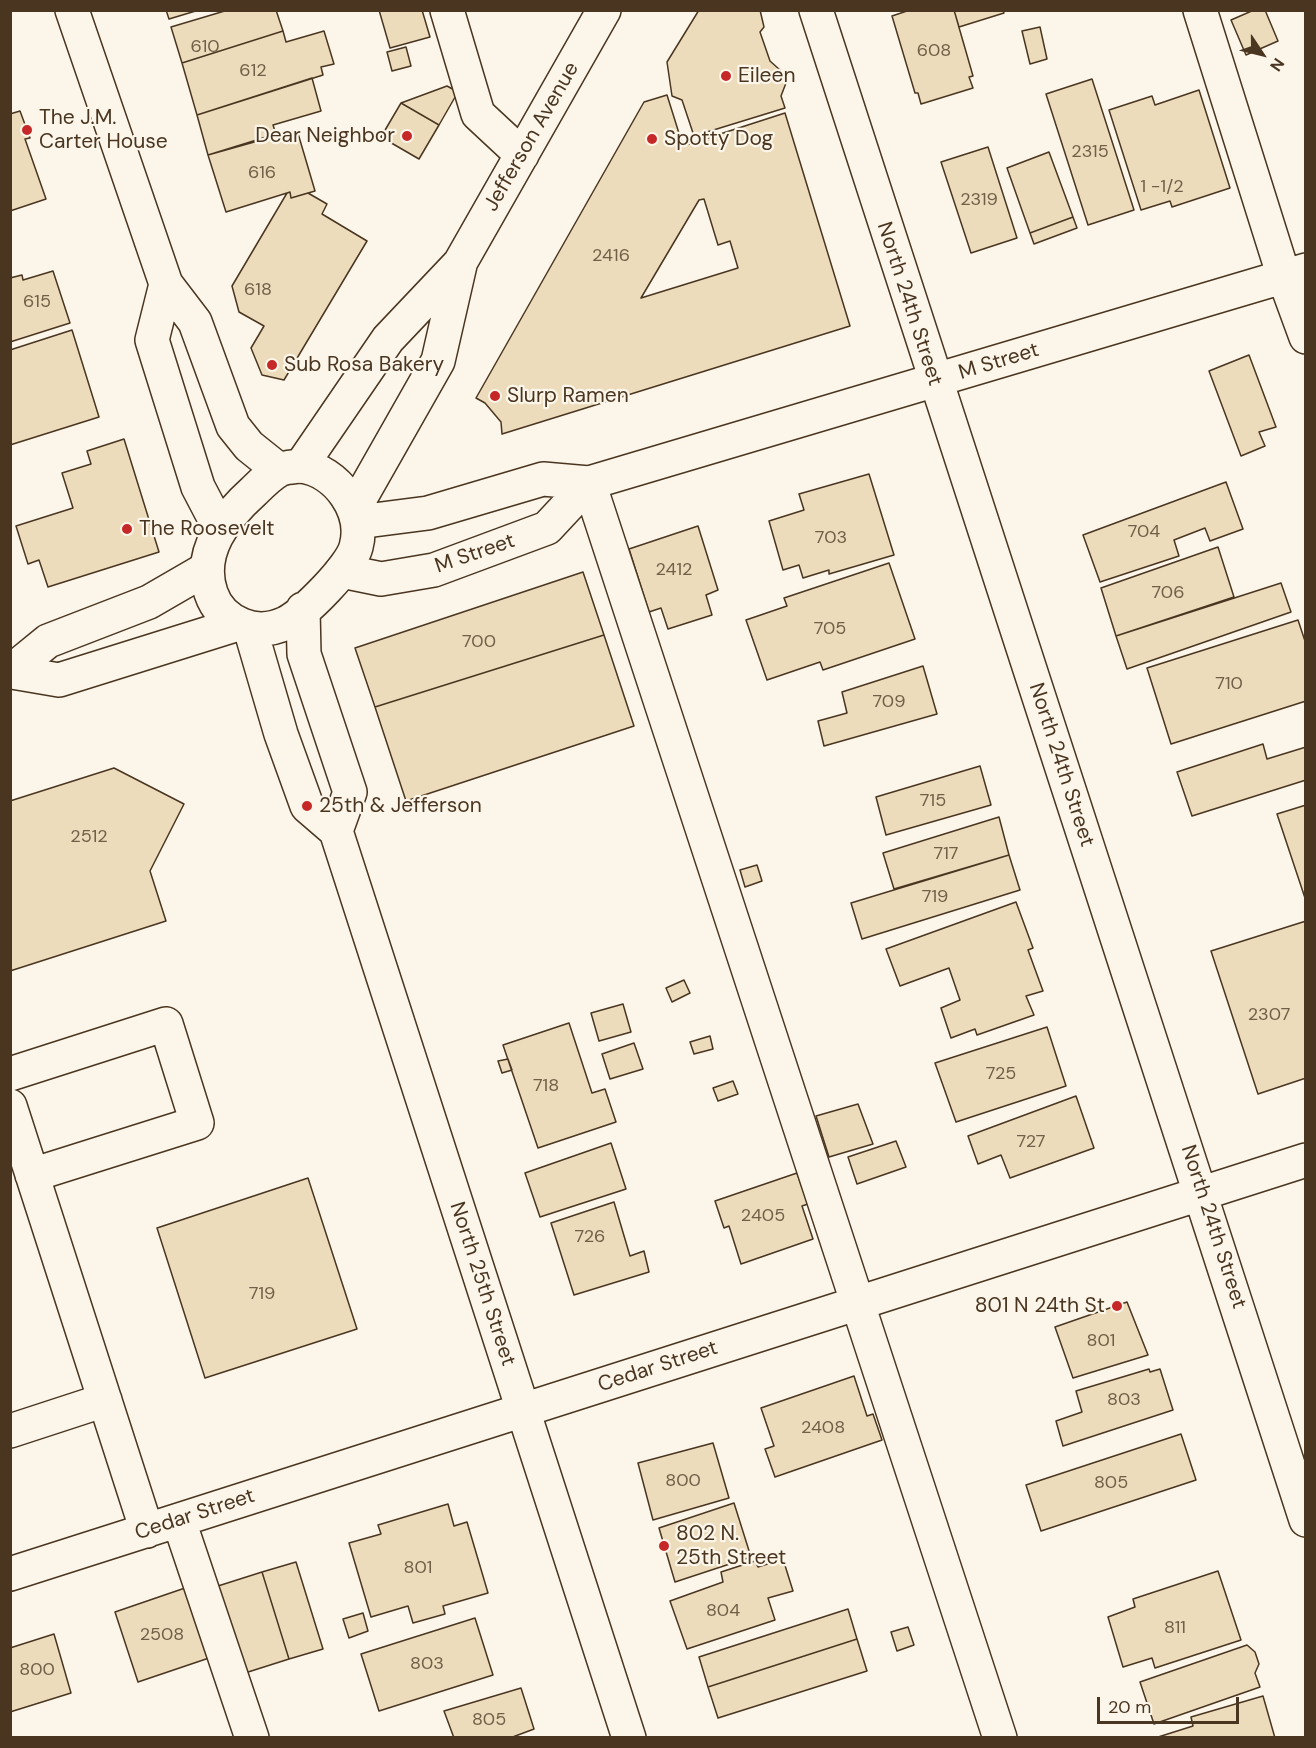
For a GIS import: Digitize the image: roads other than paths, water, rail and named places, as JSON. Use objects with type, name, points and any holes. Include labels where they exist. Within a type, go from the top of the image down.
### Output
[{"type":"street","points":[[11,672],[59,680],[244,626],[274,627],[296,616],[342,571],[357,546],[356,516],[344,490],[311,467],[290,468],[249,446],[233,426],[195,322],[166,284],[72,10]]},
{"type":"street","points":[[447,10],[478,114],[522,155]]},
{"type":"street","name":"Jefferson Avenue","points":[[290,468],[388,339],[460,263],[604,10]]},
{"type":"street","name":"North 24th Street","points":[[816,10],[933,381],[1203,1193],[1305,1520]]},
{"type":"street","points":[[1200,10],[1295,274],[1305,336]]},
{"type":"street","name":"Jefferson Avenue","points":[[356,516],[438,361],[460,263]]},
{"type":"street","name":"M Street","points":[[356,516],[428,513],[543,479],[589,483],[1295,274]]},
{"type":"street","points":[[166,284],[152,340],[198,487],[220,529]]},
{"type":"street","points":[[290,468],[248,496],[220,529],[209,554],[206,569],[213,598],[227,617],[244,626],[307,806],[336,831],[350,792],[304,654],[303,609]]},
{"type":"street","points":[[589,483],[1000,1737]]},
{"type":"street","name":"M Street","points":[[342,571],[381,579],[435,570],[547,528],[589,483]]},
{"type":"street","points":[[11,672],[48,641],[148,603],[206,569]]},
{"type":"street","name":"North 25th Street","points":[[336,831],[629,1737]]},
{"type":"street","points":[[10,1074],[166,1024],[197,1123],[32,1175]]},
{"type":"street","points":[[10,1106],[147,1531]]},
{"type":"street","name":"Cedar Street","points":[[10,1574],[1305,1160]]},
{"type":"street","points":[[10,1431],[105,1400]]},
{"type":"street","points":[[179,1521],[252,1737]]},
{"type":"place","name":"Eileen","points":[[726,76]]},
{"type":"place","name":"The J.M. Carter House","points":[[27,130]]},
{"type":"place","name":"Dear Neighbor","points":[[407,136]]},
{"type":"place","name":"Spotty Dog","points":[[652,139]]},
{"type":"place","name":"Sub Rosa Bakery","points":[[272,365]]},
{"type":"place","name":"Slurp Ramen","points":[[495,396]]},
{"type":"place","name":"The Roosevelt","points":[[127,529]]},
{"type":"place","name":"25th & Jefferson","points":[[307,806]]},
{"type":"place","name":"801 N 24th St","points":[[1117,1306]]},
{"type":"place","name":"802 N. 25th Street","points":[[664,1546]]}]
